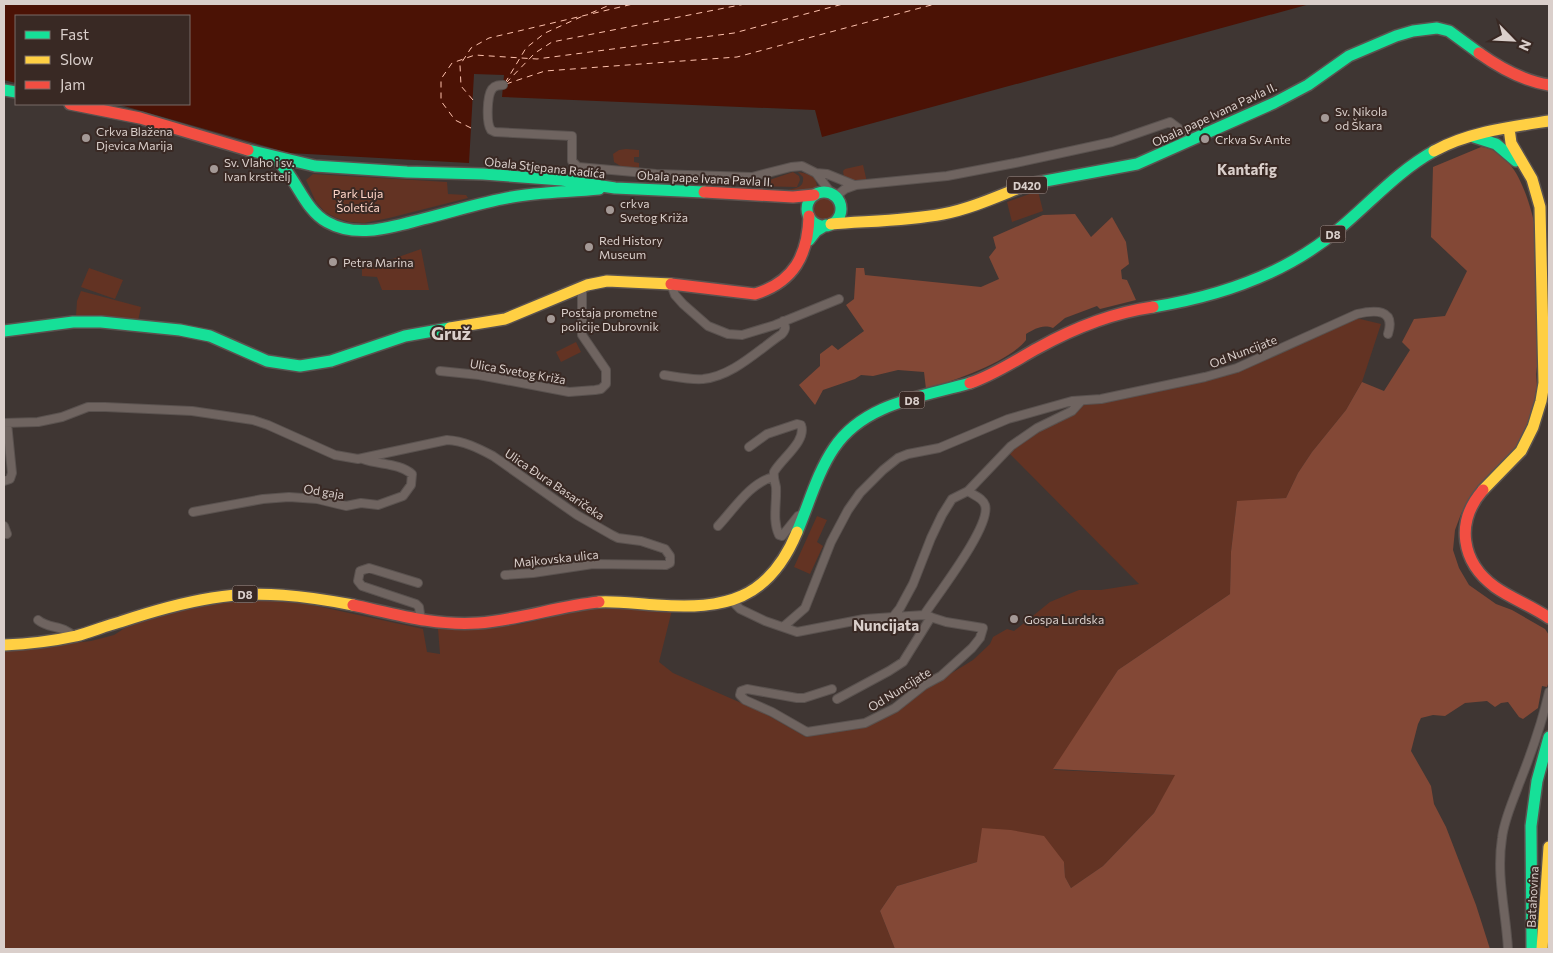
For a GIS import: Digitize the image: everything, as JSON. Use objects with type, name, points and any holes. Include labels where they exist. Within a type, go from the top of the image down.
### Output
[{"type":"main road","name":"Obala pape Ivana Pavla II.","points":[[829,225],[944,214],[1030,184],[1137,164],[1274,103],[1308,85],[1349,56],[1396,36],[1426,29],[1442,28],[1490,61],[1531,82],[1549,85]]},
{"type":"main road","name":"Obala Stjepana Radića","points":[[75,105],[134,117],[273,157],[315,166],[529,177],[616,188]]},
{"type":"main road","name":"D8","points":[[4,645],[43,642],[73,636],[178,604],[207,598],[243,594],[299,596],[422,621],[462,624],[490,622],[564,606],[601,602],[703,606],[732,601],[752,592],[771,577],[786,556],[822,470],[838,443],[854,426],[871,415],[898,403],[979,380],[1004,368],[1055,338],[1091,322],[1228,289],[1271,273],[1296,260],[1326,240],[1388,184],[1414,164],[1438,150],[1472,136],[1549,121]]},
{"type":"main road","points":[[1506,128],[1502,133],[1501,141],[1506,151]]},
{"type":"main road","points":[[1506,128],[1513,147],[1536,188],[1540,207],[1541,287],[1545,360],[1543,397],[1534,424],[1520,451],[1474,500],[1464,528],[1466,546],[1475,565],[1489,582],[1507,594],[1532,606],[1549,618]]},
{"type":"main road","points":[[1472,136],[1491,142],[1506,151],[1527,171]]},
{"type":"main road","name":"Obala Stjepana Radića","points":[[273,157],[287,170],[317,215],[343,228],[367,231],[378,230],[486,202],[616,188]]},
{"type":"main road","points":[[300,191],[299,183],[302,173],[315,166]]},
{"type":"main road","points":[[528,196],[530,191],[529,177]]},
{"type":"main road","name":"Obala pape Ivana Pavla II.","points":[[616,188],[793,197],[815,194]]},
{"type":"main road","points":[[4,331],[73,322],[101,322],[180,330],[210,336],[256,357],[279,364],[311,365],[331,361],[405,336],[505,319],[594,282],[671,284],[756,294],[764,292],[779,285],[794,271],[808,242],[816,231],[838,218],[841,204],[834,195],[821,192],[815,194],[811,199],[808,213],[808,242]]},
{"type":"main road","points":[[793,197],[802,202],[816,224],[829,225]]},
{"type":"main road","points":[[841,208],[848,215],[866,222]]},
{"type":"main road","points":[[1532,949],[1530,855],[1532,804],[1536,782],[1549,737]]},
{"type":"main road","name":"Batahovina","points":[[1542,949],[1549,847]]},
{"type":"street","points":[[503,85],[496,85],[490,92],[488,120],[491,130],[496,132],[572,136],[572,160],[578,167],[656,174],[752,177],[797,166],[808,168],[819,176],[834,195],[856,185],[912,181],[969,172],[1112,142],[1170,122],[1174,123],[1182,133],[1186,142]]},
{"type":"street","points":[[819,176],[827,174],[856,185]]},
{"type":"street","points":[[815,194],[821,184],[819,176]]},
{"type":"street","points":[[671,284],[675,295],[708,326],[718,331],[742,335],[750,334],[839,299]]},
{"type":"street","name":"Ulica Svetog Križa","points":[[440,371],[479,374],[569,392],[600,388],[606,384],[606,370],[582,335],[582,287]]},
{"type":"street","name":"Od Nuncijate","points":[[783,627],[805,608],[831,542],[848,510],[860,494],[898,458],[908,454],[940,448],[1008,420],[1072,401],[1100,399],[1205,377],[1237,368],[1357,314],[1371,310],[1379,311],[1388,317],[1388,334]]},
{"type":"street","points":[[664,375],[706,378],[725,373],[782,334],[785,330],[783,321]]},
{"type":"street","points":[[892,618],[900,608],[913,584],[942,515],[952,499],[968,491],[1011,446],[1037,428],[1072,411],[1081,401]]},
{"type":"street","points":[[4,481],[10,479],[12,473],[6,423],[38,422],[62,417],[88,408],[105,406],[192,411],[253,420],[335,455],[363,459]]},
{"type":"street","points":[[749,447],[766,434],[797,424],[801,425],[803,430],[800,439],[777,466],[773,476],[776,490],[775,522],[779,535],[782,536],[798,516],[805,513]]},
{"type":"street","name":"Ulica Đura Basaričeka","points":[[363,459],[387,452],[447,440],[456,440],[493,456],[577,515],[618,538],[641,541],[665,549],[670,556],[670,564]]},
{"type":"street","name":"Od gaja","points":[[193,512],[263,499],[289,497],[317,499],[346,506],[362,503],[378,505],[403,496],[411,485],[412,474],[406,470],[372,463],[363,459]]},
{"type":"street","points":[[718,526],[754,486],[773,476]]},
{"type":"street","name":"Od Nuncijate","points":[[837,699],[903,662],[985,519],[984,502],[980,497],[973,496],[968,491]]},
{"type":"street","points":[[4,526],[7,534]]},
{"type":"street","name":"Majkovska ulica","points":[[505,575],[594,564],[670,564]]},
{"type":"street","points":[[418,583],[369,568],[360,571],[358,581],[362,586],[416,604],[419,607],[422,621]]},
{"type":"street","name":"Od Nuncijate","points":[[732,601],[740,609],[797,632],[864,619],[928,616],[946,622],[983,628],[980,638],[972,648],[941,676],[924,685],[895,708],[865,723],[831,730],[807,732],[740,696],[741,691],[747,689],[804,698],[832,689]]},
{"type":"street","points":[[38,620],[45,625],[66,630],[73,636]]},
{"type":"street","points":[[1508,949],[1499,862],[1502,836],[1545,711],[1549,692]]},
{"type":"green space","points":[[619,150],[639,150],[639,157],[634,157],[634,162],[639,163],[639,169],[622,167],[614,162],[613,154]]},
{"type":"green space","points":[[863,165],[867,182],[854,181],[844,177],[843,171],[845,169]]},
{"type":"green space","points":[[793,172],[799,176],[800,180],[797,187],[752,186]]},
{"type":"green space","points":[[798,172],[808,174],[815,179],[817,186],[815,190],[788,192],[788,190],[797,188],[802,183],[803,177]]},
{"type":"green space","name":"Park Luja Šoletića","points":[[313,174],[447,182],[448,194],[466,195],[468,198],[389,218],[364,223],[350,222],[325,212],[316,202],[306,180]]},
{"type":"green space","points":[[1038,191],[1043,211],[1012,222],[1007,202]]},
{"type":"green space","points":[[825,198],[833,201],[836,209],[833,217],[825,220],[817,217],[814,209],[817,201]]},
{"type":"green space","points":[[421,249],[429,290],[382,290],[377,277],[362,276],[362,265],[387,261]]},
{"type":"green space","points":[[89,268],[123,280],[115,299],[81,287]]},
{"type":"green space","points":[[81,291],[141,307],[138,321],[102,316],[76,316],[77,301]]},
{"type":"green space","points":[[1356,318],[1381,324],[1362,382],[1346,410],[1312,452],[1298,473],[1286,498],[1237,502],[1231,552],[1230,594],[1118,670],[1054,770],[1176,775],[1154,813],[1103,866],[1071,888],[1065,877],[1064,862],[977,862],[897,886],[880,911],[895,949],[4,949],[4,651],[91,641],[114,635],[125,628],[166,613],[228,600],[272,600],[303,603],[423,629],[427,652],[440,654],[438,629],[468,629],[521,624],[589,608],[618,607],[672,610],[659,662],[673,673],[764,713],[806,737],[865,726],[973,660],[990,644],[993,637],[1007,629],[1014,631],[1050,602],[1079,590],[1101,590],[1139,584],[1009,453],[1041,429],[1086,404],[1204,382],[1273,357]]},
{"type":"green space","points":[[576,342],[581,352],[561,362],[556,352]]},
{"type":"green space","points":[[817,516],[827,520],[817,542],[823,546],[810,574],[794,567]]},
{"type":"shaded area","points":[[4,4],[1310,4],[822,137],[815,110],[502,97],[504,75],[474,74],[469,163],[289,153],[121,105],[190,105],[190,15],[15,15],[15,83],[4,80]]},
{"type":"shaded area","points":[[1481,147],[1493,150],[1504,157],[1512,167],[1525,192],[1536,231],[1539,352],[1536,374],[1538,397],[1535,416],[1514,454],[1469,499],[1455,530],[1453,550],[1459,568],[1469,585],[1496,604],[1512,610],[1545,629],[1549,635],[1549,681],[1547,687],[1542,686],[1538,708],[1523,719],[1519,717],[1508,702],[1501,703],[1495,707],[1487,701],[1465,703],[1445,716],[1433,715],[1421,718],[1411,751],[1431,786],[1434,804],[1446,827],[1476,905],[1490,949],[895,949],[880,911],[897,886],[977,862],[982,828],[1011,830],[1044,836],[1064,862],[1065,877],[1071,888],[1103,866],[1154,813],[1175,775],[1053,769],[1118,670],[1230,594],[1231,552],[1237,501],[1286,498],[1298,473],[1312,452],[1346,410],[1362,382],[1384,391],[1410,350],[1402,342],[1414,319],[1445,316],[1467,271],[1431,237],[1433,167]]},
{"type":"shaded area","points":[[1075,214],[1091,237],[1112,217],[1126,242],[1129,264],[1121,270],[1122,279],[1127,280],[1136,300],[1100,309],[1097,306],[1065,318],[1053,328],[1042,327],[1036,329],[1026,334],[1026,340],[1007,356],[980,370],[926,389],[924,372],[898,370],[873,376],[861,375],[855,379],[823,390],[815,405],[799,385],[820,366],[820,354],[832,345],[838,350],[864,331],[846,305],[854,299],[856,268],[864,268],[865,275],[981,287],[999,279],[989,257],[996,248],[993,237],[1043,215]]},
{"type":"ferry route","points":[[591,13],[612,4]]},
{"type":"ferry route","points":[[473,100],[461,86],[460,65],[471,48],[489,38],[633,4]]},
{"type":"ferry route","points":[[506,83],[535,53],[552,42],[745,4]]},
{"type":"ferry route","points":[[471,128],[455,120],[441,101],[441,79],[452,63],[475,55],[537,59],[734,33],[843,4]]},
{"type":"ferry route","points":[[506,84],[545,71],[737,57],[935,4]]},
{"type":"ferry route","points":[[505,83],[526,48],[545,33],[583,16]]},
{"type":"traffic: fast","points":[[1019,188],[1029,184],[1137,164],[1274,103],[1308,85],[1349,56],[1396,36],[1413,31],[1437,28],[1449,31],[1479,53]]},
{"type":"traffic: fast","points":[[4,90],[15,92]]},
{"type":"traffic: fast","points":[[1474,137],[1496,144],[1516,161]]},
{"type":"traffic: fast","points":[[248,150],[315,166],[407,172],[483,174],[562,180],[615,188],[704,192]]},
{"type":"traffic: fast","points":[[1153,307],[1203,296],[1252,281],[1298,258],[1340,228],[1408,168],[1434,151]]},
{"type":"traffic: fast","points":[[274,158],[282,165],[305,201],[319,216],[338,227],[350,230],[362,231],[387,228],[512,197],[599,189]]},
{"type":"traffic: fast","points":[[824,192],[836,197],[841,209],[836,221],[824,226],[812,221],[807,209],[812,197],[824,192]]},
{"type":"traffic: fast","points":[[809,240],[816,231],[826,225]]},
{"type":"traffic: fast","points":[[4,331],[73,322],[101,322],[180,330],[210,336],[267,361],[300,366],[331,361],[405,336],[450,328]]},
{"type":"traffic: fast","points":[[797,532],[823,468],[834,448],[846,433],[861,421],[895,404],[970,383]]},
{"type":"traffic: fast","points":[[1532,949],[1531,826],[1537,781],[1549,737]]},
{"type":"traffic: slow","points":[[1434,151],[1475,135],[1549,121]]},
{"type":"traffic: slow","points":[[1483,490],[1521,451],[1533,427],[1544,383],[1540,207],[1532,179],[1511,143],[1509,128]]},
{"type":"traffic: slow","points":[[831,224],[943,214],[972,206],[1019,188]]},
{"type":"traffic: slow","points":[[450,328],[505,319],[587,285],[607,281],[671,284]]},
{"type":"traffic: slow","points":[[599,602],[681,606],[724,602],[742,596],[758,586],[773,573],[786,555],[797,532]]},
{"type":"traffic: slow","points":[[4,645],[76,636],[166,608],[200,600],[230,596],[248,594],[283,595],[353,605]]},
{"type":"traffic: slow","points":[[1542,949],[1549,847]]},
{"type":"traffic: jam","points":[[1479,53],[1512,73],[1549,85]]},
{"type":"traffic: jam","points":[[75,105],[140,118],[248,150]]},
{"type":"traffic: jam","points":[[704,192],[793,197],[814,195]]},
{"type":"traffic: jam","points":[[671,284],[755,294],[768,289],[789,274],[802,255],[806,243],[809,216]]},
{"type":"traffic: jam","points":[[970,383],[996,372],[1079,328],[1122,313],[1153,307]]},
{"type":"traffic: jam","points":[[1483,490],[1474,502],[1468,515],[1466,528],[1469,554],[1475,566],[1495,587],[1549,618]]},
{"type":"traffic: jam","points":[[353,605],[431,621],[478,623],[599,602]]},
{"type":"place","name":"Sv. Nikola od Škara","points":[[1325,118]]},
{"type":"place","name":"Crkva Blažena Djevica Marija","points":[[86,138]]},
{"type":"place","name":"Crkva Sv Ante","points":[[1205,139]]},
{"type":"place","name":"Sv. Vlaho i sv. Ivan krstitelj","points":[[214,169]]},
{"type":"place","name":"crkva Svetog Križa","points":[[610,210]]},
{"type":"place","name":"Red History Museum","points":[[589,247]]},
{"type":"place","name":"Petra Marina","points":[[333,262]]},
{"type":"place","name":"Postaja prometne policije Dubrovnik","points":[[551,319]]},
{"type":"place","name":"Gospa Lurdska","points":[[1014,619]]},
{"type":"district","name":"Kantafig","points":[[1247,169]]},
{"type":"district","name":"Gruž","points":[[451,333]]},
{"type":"district","name":"Nuncijata","points":[[886,625]]}]
